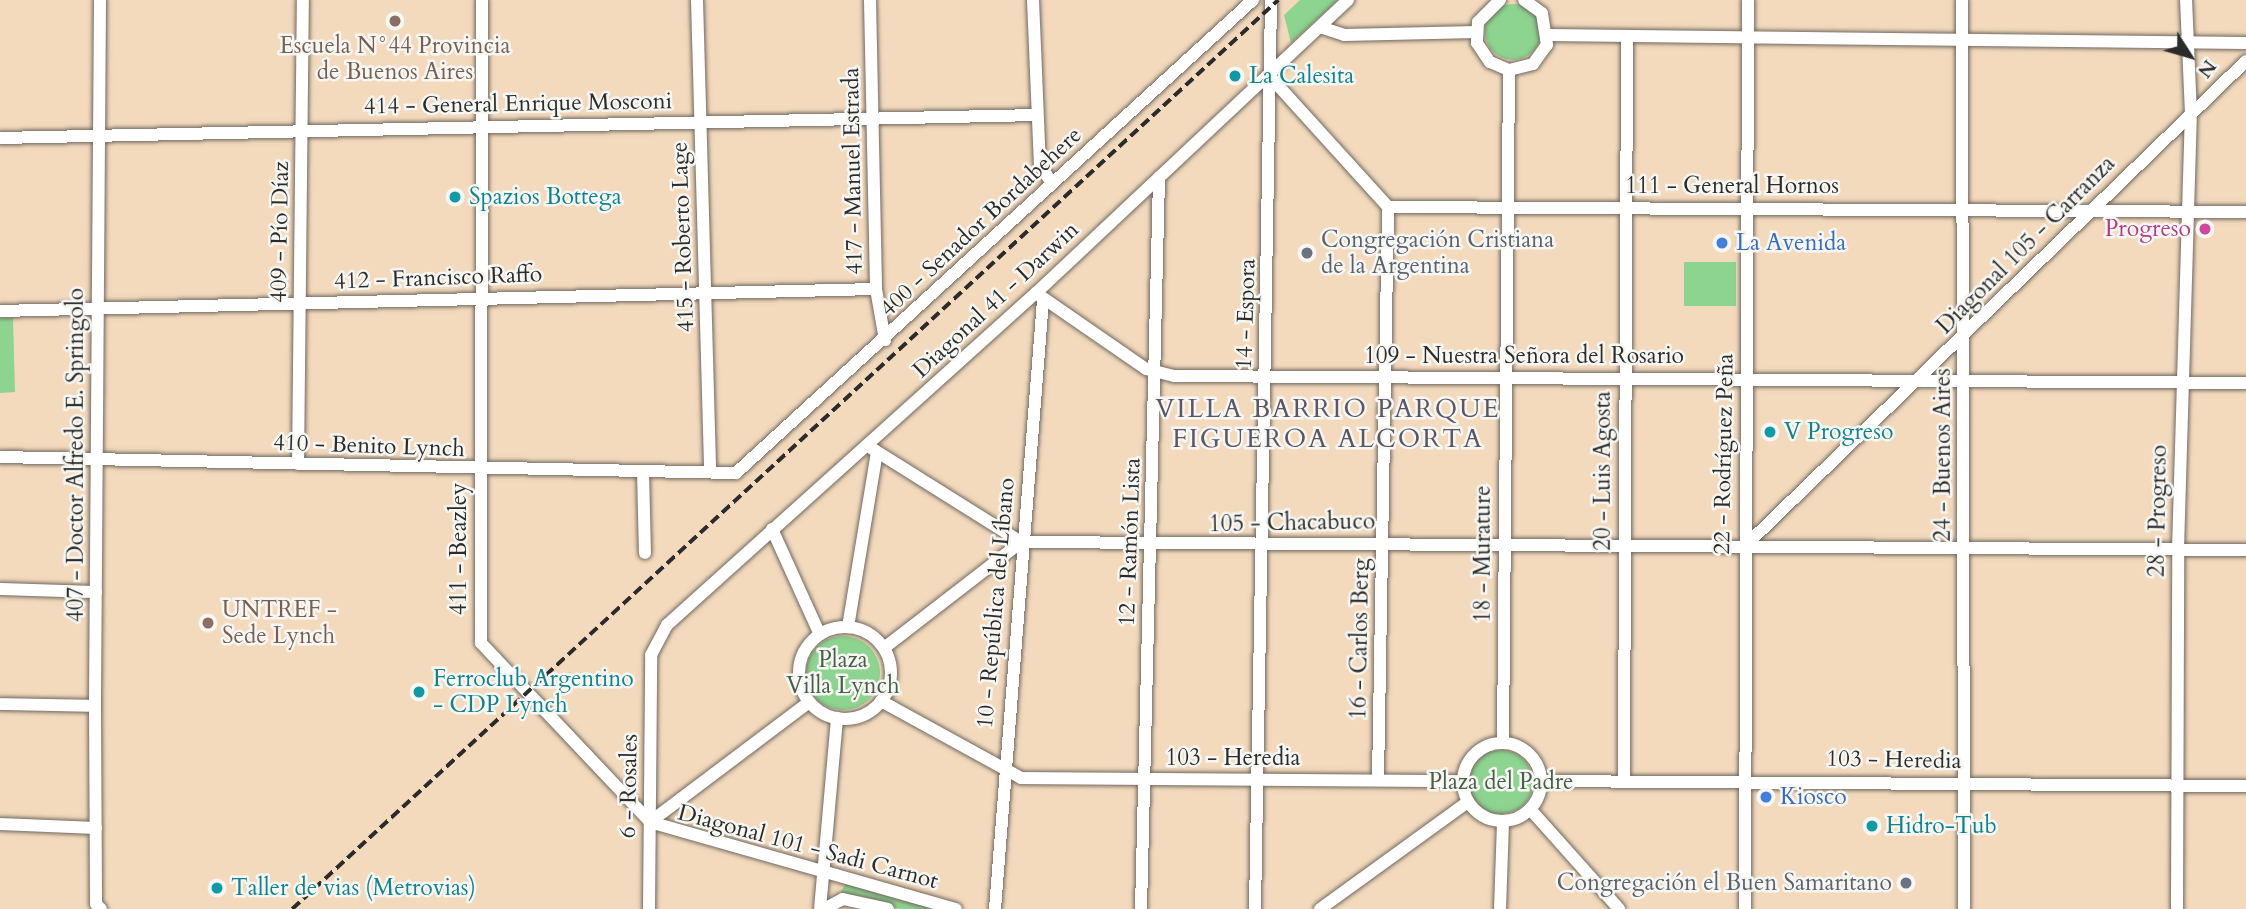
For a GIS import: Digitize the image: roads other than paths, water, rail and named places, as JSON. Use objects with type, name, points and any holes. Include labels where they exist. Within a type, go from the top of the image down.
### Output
[{"type":"street","name":"407 - Doctor Alfredo E. Springolo","points":[[100,0],[94,706],[96,828],[101,909]]},
{"type":"street","name":"409 - Pío Díaz","points":[[298,464],[303,0]]},
{"type":"street","name":"411 - Beazley","points":[[482,0],[480,637],[532,700],[650,822]]},
{"type":"street","name":"415 - Roberto Lage","points":[[697,0],[710,472]]},
{"type":"street","name":"417 - Manuel Estrada","points":[[870,0],[876,289],[885,340]]},
{"type":"street","points":[[1033,0],[1040,164],[1052,184]]},
{"type":"street","name":"400 - Senador Bordabehere","points":[[736,473],[885,340],[1253,0]]},
{"type":"street","name":"14 - Espora","points":[[1255,909],[1273,75],[1271,0]]},
{"type":"street","name":"Diagonal 41 - Darwin","points":[[667,625],[772,529],[872,449],[1039,297],[1159,177],[1273,75],[1348,0]]},
{"type":"street","points":[[1500,0],[1483,12],[1476,32],[1482,54],[1509,70],[1533,64],[1548,35],[1540,3],[1524,0]]},
{"type":"street","name":"22 - Rodríguez Peña","points":[[1745,909],[1743,780],[1748,0]]},
{"type":"street","name":"24 - Buenos Aires","points":[[1962,0],[1964,909]]},
{"type":"street","name":"28 - Progreso","points":[[2176,909],[2178,549],[2191,114],[2186,0]]},
{"type":"street","points":[[1320,27],[1344,35],[1476,32]]},
{"type":"street","points":[[1548,35],[2246,43]]},
{"type":"street","name":"20 - Luis Agosta","points":[[1624,779],[1627,37]]},
{"type":"street","name":"Diagonal 105 - Carranza","points":[[1744,546],[1920,380],[2088,211],[2246,61]]},
{"type":"street","name":"18 - Murature","points":[[1503,743],[1509,70]]},
{"type":"street","points":[[1273,75],[1388,207]]},
{"type":"street","name":"414 - General Enrique Mosconi","points":[[0,138],[1037,115]]},
{"type":"street","name":"12 - Ramón Lista","points":[[1141,909],[1157,373],[1159,177]]},
{"type":"street","name":"111 - General Hornos","points":[[1388,207],[1627,206],[2246,212]]},
{"type":"street","name":"16 - Carlos Berg","points":[[1378,779],[1388,207]]},
{"type":"street","name":"412 - Francisco Raffo","points":[[0,311],[706,291],[876,289]]},
{"type":"street","points":[[1039,297],[1157,373]]},
{"type":"street","name":"10 - República del Líbano","points":[[995,909],[1039,297]]},
{"type":"street","name":"109 - Nuestra Señora del Rosario","points":[[1157,373],[2246,383]]},
{"type":"street","points":[[848,627],[872,449],[1021,542],[884,648]]},
{"type":"street","name":"410 - Benito Lynch","points":[[0,457],[480,471],[736,473]]},
{"type":"street","points":[[643,472],[645,553]]},
{"type":"street","points":[[772,529],[820,635]]},
{"type":"street","name":"105 - Chacabuco","points":[[1021,542],[1150,546],[1383,543],[2246,550]]},
{"type":"street","points":[[0,589],[96,592]]},
{"type":"street","name":"6 - Rosales","points":[[649,909],[651,656],[667,625]]},
{"type":"street","points":[[848,627],[863,630],[884,648],[891,670],[881,701],[864,715],[837,718],[809,702],[800,666],[820,635],[848,627]]},
{"type":"street","points":[[881,701],[1004,772]]},
{"type":"street","points":[[650,822],[809,702]]},
{"type":"street","points":[[0,704],[94,706]]},
{"type":"street","points":[[822,909],[821,873],[837,718]]},
{"type":"street","points":[[1503,743],[1525,751],[1541,781],[1530,809],[1503,821],[1483,816],[1468,802],[1463,781],[1471,758],[1503,743]]},
{"type":"street","name":"103 - Heredia","points":[[1004,772],[1145,780],[1463,781]]},
{"type":"street","name":"103 - Heredia","points":[[1541,781],[1624,779],[2246,786]]},
{"type":"street","points":[[1320,909],[1468,802]]},
{"type":"street","points":[[1530,809],[1619,909]]},
{"type":"street","points":[[1500,909],[1503,821]]},
{"type":"street","name":"Diagonal 101 - Sadi Carnot","points":[[650,822],[821,873],[956,909]]},
{"type":"street","points":[[0,824],[96,828]]},
{"type":"street","name":"Diagonal 101 - Sadi Carnot","points":[[822,909],[843,899],[888,909]]},
{"type":"railway","points":[[292,909],[1278,0]]},
{"type":"place","name":"Escuela N°44 Provincia de Buenos Aires","points":[[395,21]]},
{"type":"place","name":"La Calesita","points":[[1235,76]]},
{"type":"place","name":"Spazios Bottega","points":[[455,197]]},
{"type":"place","name":"Progreso","points":[[2205,229]]},
{"type":"place","name":"La Avenida","points":[[1722,243]]},
{"type":"place","name":"Congregación Cristiana de la Argentina","points":[[1307,253]]},
{"type":"place","name":"V Progreso","points":[[1770,432]]},
{"type":"place","name":"UNTREF - Sede Lynch","points":[[208,623]]},
{"type":"place","name":"Ferroclub Argentino - CDP Lynch","points":[[419,692]]},
{"type":"place","name":"Kiosco","points":[[1766,797]]},
{"type":"place","name":"Hidro-Tub","points":[[1872,826]]},
{"type":"place","name":"Congregación el Buen Samaritano","points":[[1906,883]]},
{"type":"place","name":"Taller de vias (Metrovias)","points":[[217,888]]},
{"type":"district","name":"VILLA BARRIO PARQUE FIGUEROA ALCORTA","points":[[1328,424]]},
{"type":"park label","name":"Plaza Villa Lynch","points":[[843,673]]},
{"type":"park label","name":"Plaza del Padre","points":[[1501,782]]}]
